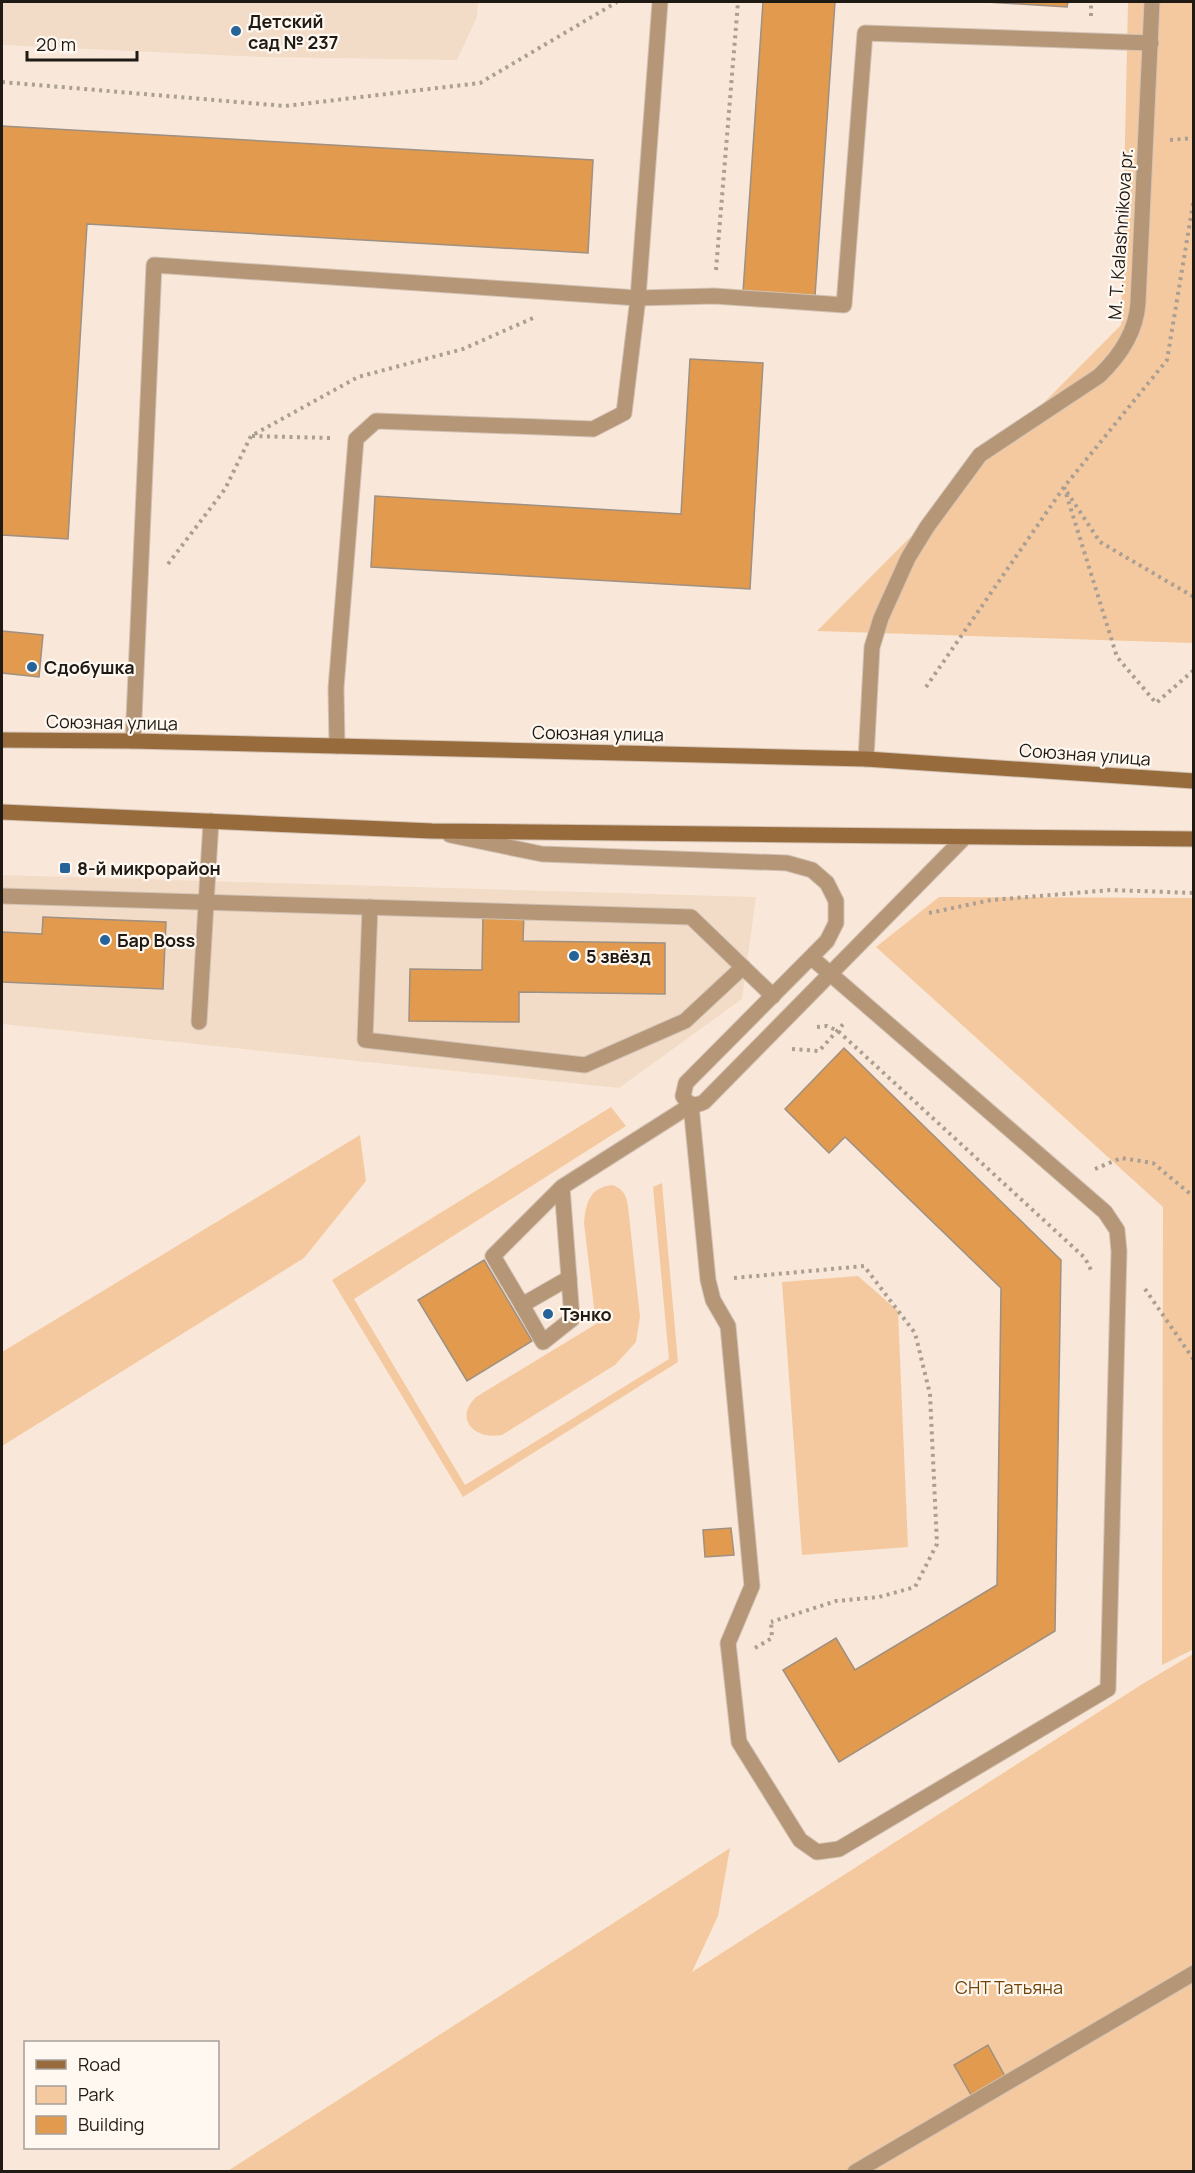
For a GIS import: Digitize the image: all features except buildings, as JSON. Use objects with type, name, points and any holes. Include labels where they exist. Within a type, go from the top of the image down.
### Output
[{"type":"main road","name":"Союзная улица","points":[[2,740],[133,741],[866,759],[1194,780]]},
{"type":"main road","points":[[2,812],[432,831],[1194,839]]},
{"type":"street","points":[[337,746],[336,688],[356,438],[376,421],[593,429],[624,414],[638,298],[660,2]]},
{"type":"street","name":"M. T. Kalashnikova pr.","points":[[866,759],[872,647],[881,618],[908,558],[927,527],[980,455],[1099,376],[1114,362],[1133,330],[1137,317],[1152,2]]},
{"type":"street","points":[[133,741],[154,265],[638,298],[714,296],[844,304],[865,33],[1151,43]]},
{"type":"street","points":[[199,1022],[212,821]]},
{"type":"street","points":[[432,831],[542,854],[787,863],[812,870],[826,883],[836,901],[836,923],[827,941],[686,1083],[683,1096],[691,1105],[704,1102],[964,838]]},
{"type":"street","points":[[2,896],[691,917],[773,996]]},
{"type":"street","points":[[370,907],[365,1040],[585,1065],[685,1021],[743,967]]},
{"type":"street","points":[[691,1105],[708,1280],[713,1300],[728,1326],[752,1586],[728,1643],[739,1742],[800,1840],[817,1852],[839,1849],[1108,1689],[1119,1251],[1117,1230],[1105,1212],[812,958]]},
{"type":"street","points":[[562,1187],[572,1319],[543,1341],[493,1256],[562,1187],[691,1105]]},
{"type":"street","points":[[522,1305],[569,1278]]},
{"type":"street","points":[[855,2172],[1194,1973]]},
{"type":"path","points":[[2,82],[285,106],[480,83],[617,2]]},
{"type":"path","points":[[714,296],[738,2]]},
{"type":"path","points":[[926,687],[1064,487],[1167,360],[1194,198]]},
{"type":"path","points":[[251,435],[356,438]]},
{"type":"path","points":[[1064,487],[1100,542],[1194,597]]},
{"type":"path","points":[[1064,487],[1117,657],[1156,703],[1194,670]]},
{"type":"path","points":[[923,914],[991,900],[1111,890],[1194,893]]},
{"type":"path","points":[[838,1031],[1085,1258],[1092,1271]]},
{"type":"path","points":[[786,1048],[819,1051]]},
{"type":"path","points":[[1068,1180],[1121,1158],[1153,1163],[1194,1197]]},
{"type":"path","points":[[728,1643],[771,1622],[836,1601],[879,1597],[915,1587],[937,1544],[930,1394],[915,1333],[864,1266],[732,1278]]},
{"type":"path","points":[[1144,1287],[1194,1360]]},
{"type":"path","points":[[753,1649],[772,1638],[771,1622]]},
{"type":"shaded area","name":"Детский сад № 237","points":[[2,2],[478,2],[477,17],[457,60],[261,57],[2,45]]},
{"type":"shaded area","points":[[2,875],[756,897],[742,999],[619,1088],[2,1024]]},
{"type":"green space","points":[[1128,2],[1193,2],[1193,643],[817,631],[1121,325]]},
{"type":"green space","points":[[939,897],[1193,898],[1194,1649],[1162,1665],[1163,1207],[876,947]]},
{"type":"green space","points":[[611,1107],[626,1126],[354,1299],[465,1485],[669,1359],[653,1187],[662,1183],[678,1362],[463,1497],[332,1280]]},
{"type":"green space","points":[[360,1135],[366,1181],[304,1258],[2,1446],[2,1352]]},
{"type":"green space","points":[[613,1185],[624,1193],[628,1206],[640,1317],[636,1342],[615,1365],[502,1435],[492,1436],[476,1431],[467,1420],[467,1413],[469,1405],[476,1397],[596,1324],[584,1223],[588,1202],[594,1192],[605,1186]]},
{"type":"green space","points":[[858,1276],[898,1311],[908,1547],[802,1555],[782,1282]]},
{"type":"green space","name":"СНТ Татьяна","points":[[1193,1654],[1193,2171],[226,2172],[730,1848],[718,1916],[692,1972]]},
{"type":"place","name":"Детский сад № 237","points":[[236,31]]},
{"type":"place","name":"Сдобушка","points":[[32,667]]},
{"type":"place","name":"8-й микрорайон","points":[[65,868]]},
{"type":"place","name":"Бар Boss","points":[[105,940]]},
{"type":"place","name":"5 звёзд","points":[[574,956]]},
{"type":"place","name":"Тэнко","points":[[548,1314]]}]
